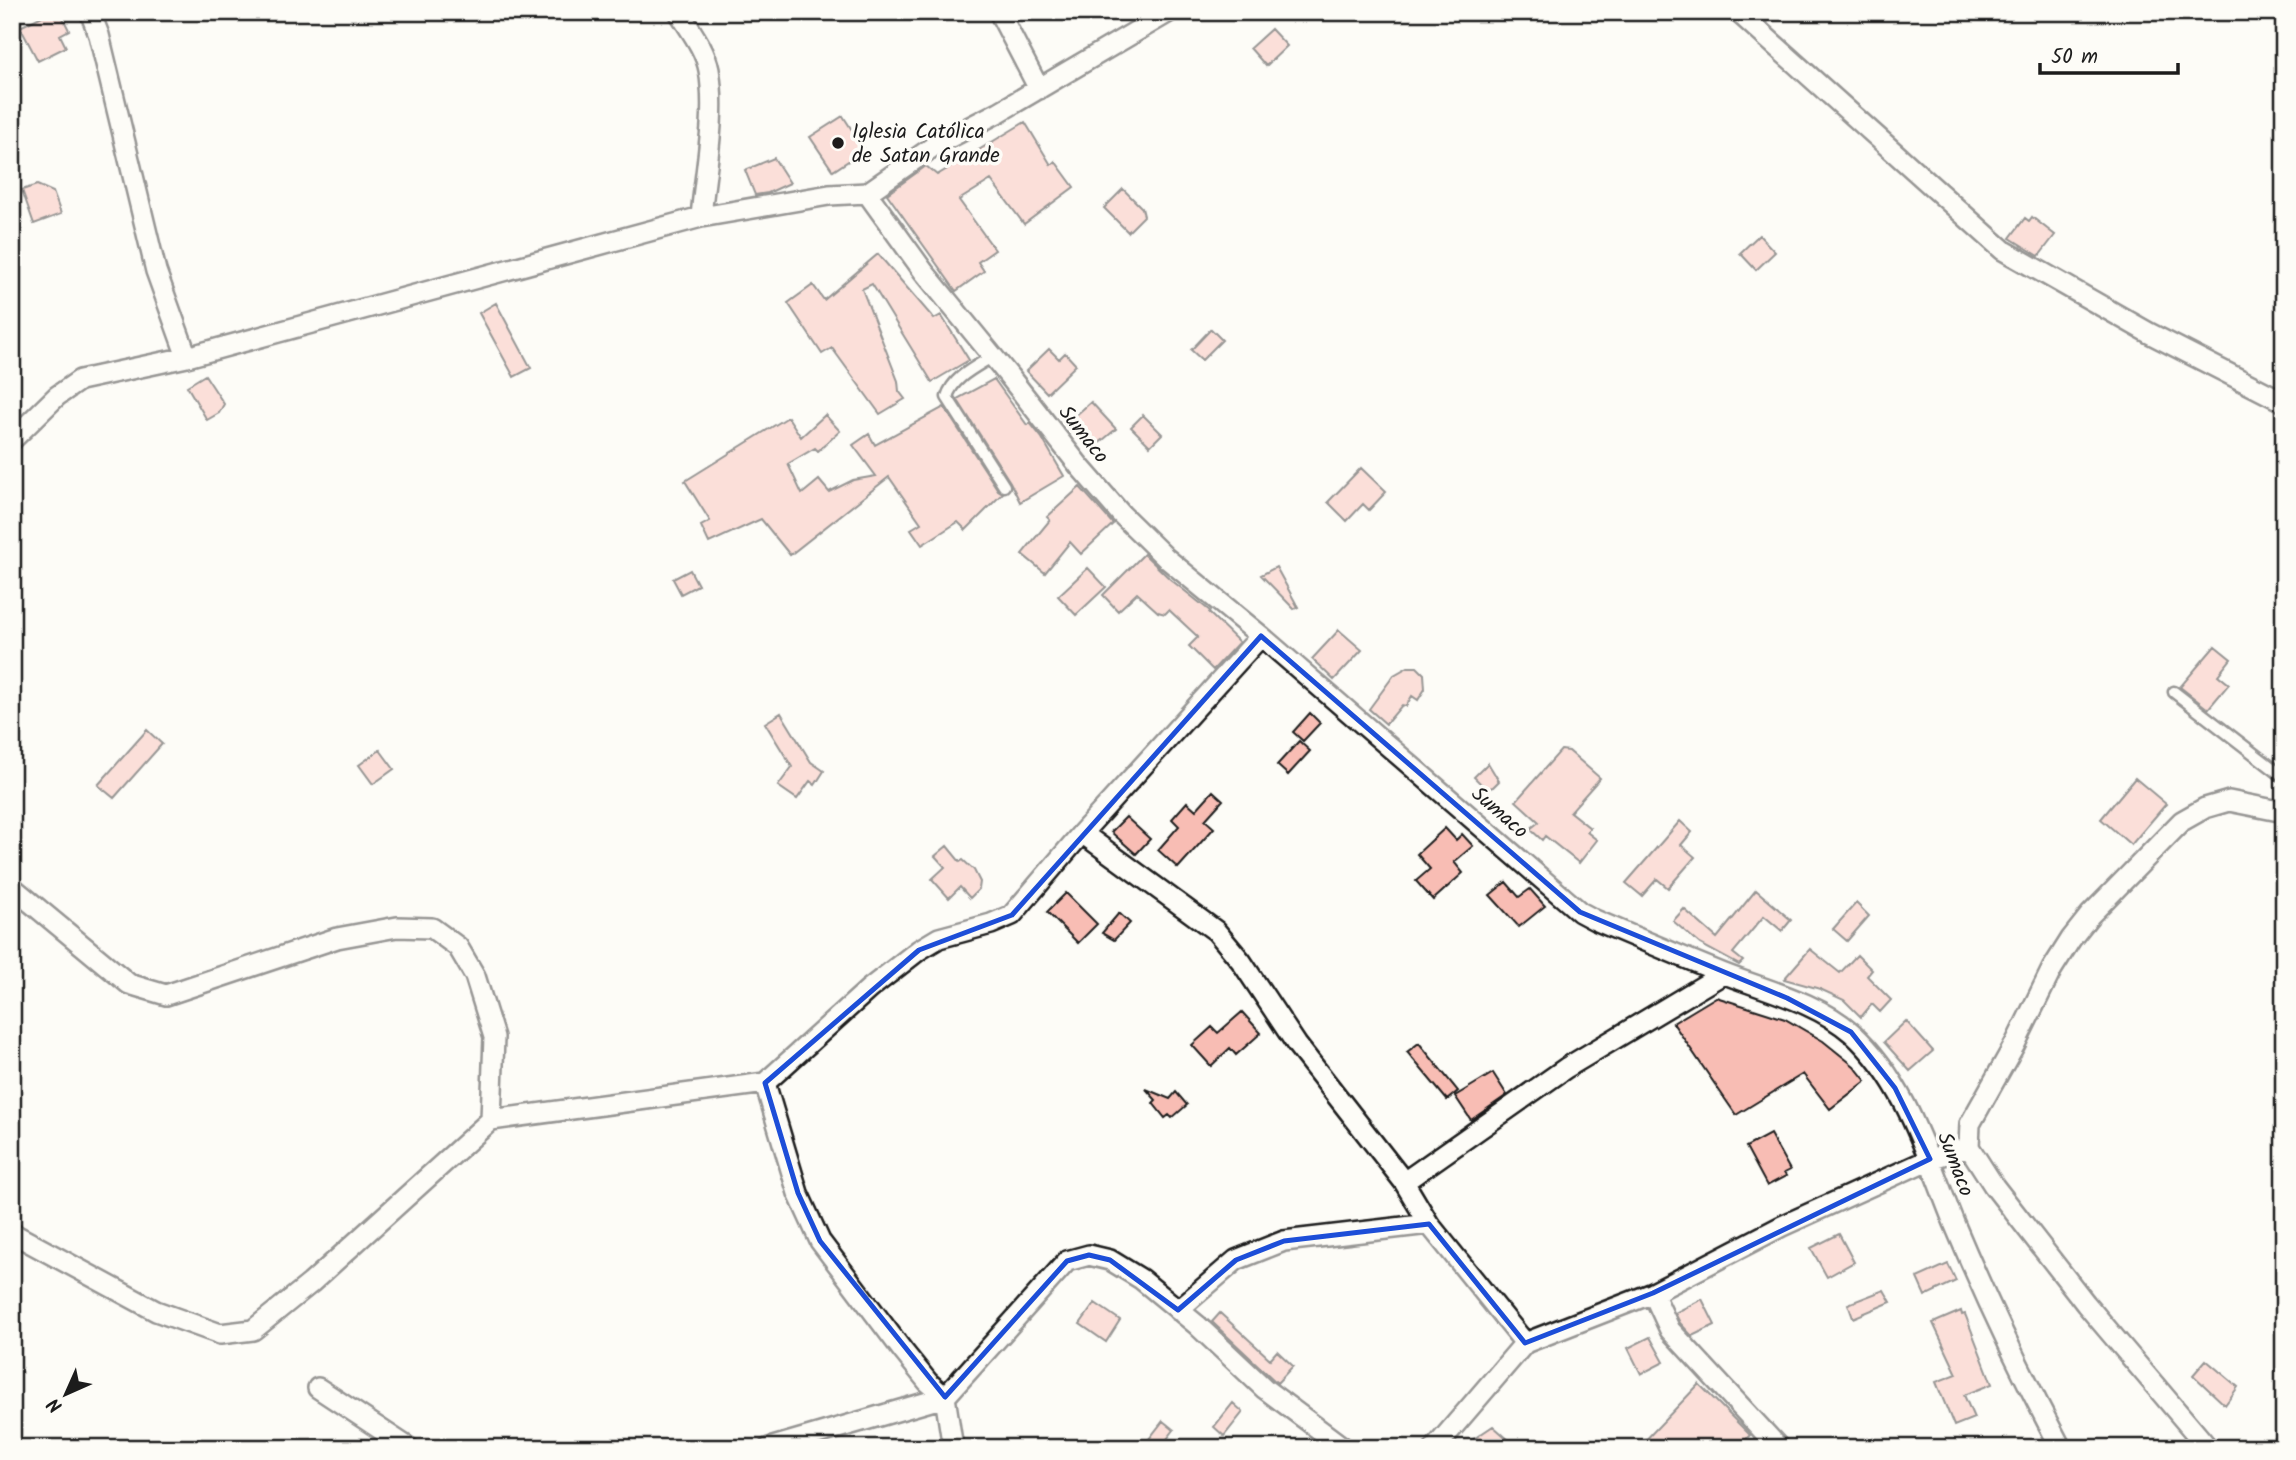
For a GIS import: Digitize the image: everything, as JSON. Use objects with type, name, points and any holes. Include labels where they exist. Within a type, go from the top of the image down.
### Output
[{"type":"street","points":[[90,12],[99,35],[156,271],[187,357]]},
{"type":"street","points":[[679,12],[698,42],[709,69],[711,120],[701,217]]},
{"type":"street","points":[[999,12],[1039,89]]},
{"type":"street","points":[[12,440],[57,396],[80,380],[187,357],[701,217],[830,195],[867,193],[937,144],[1039,89],[1169,12]]},
{"type":"street","points":[[1738,12],[2003,250],[2149,333],[2284,402]]},
{"type":"street","name":"Sumaco","points":[[867,193],[923,272],[1121,514],[1166,558],[1261,636],[1580,912],[1812,1009],[1852,1032],[1895,1088],[1917,1127],[1954,1223],[2033,1396],[2061,1448]]},
{"type":"street","points":[[12,1233],[156,1311],[220,1334],[253,1330],[311,1283],[491,1120],[765,1083],[869,989],[919,950],[939,938],[991,924],[1012,915],[1082,832],[1261,636]]},
{"type":"street","points":[[2208,1448],[2086,1304],[1994,1185],[1969,1147],[1970,1124],[2015,1044],[2052,969],[2071,939],[2090,915],[2182,821],[2205,808],[2229,801],[2284,812]]},
{"type":"street","points":[[1082,832],[1216,931],[1241,961],[1297,1045],[1404,1182],[1429,1224],[1525,1343]]},
{"type":"street","points":[[12,887],[129,984],[166,995],[337,938],[397,926],[432,928],[458,947],[475,976],[494,1037],[491,1120]]},
{"type":"street","points":[[1404,1182],[1566,1068],[1723,974]]},
{"type":"street","points":[[765,1083],[798,1193],[820,1241],[903,1351],[929,1382],[945,1396],[953,1448]]},
{"type":"street","points":[[1435,1448],[1525,1343],[1653,1293],[1782,1226],[1930,1159],[1969,1147]]},
{"type":"street","points":[[1178,1310],[1236,1260],[1284,1241],[1429,1224]]},
{"type":"street","points":[[769,1448],[945,1396],[1067,1261],[1089,1255],[1110,1260],[1141,1279],[1265,1389],[1344,1448]]},
{"type":"street","points":[[1653,1293],[1670,1330],[1779,1448]]},
{"type":"street","points":[[318,1388],[409,1448]]},
{"type":"lane","points":[[993,356],[950,387],[947,397],[1004,486]]},
{"type":"lane","points":[[2174,692],[2284,777]]},
{"type":"highlighted area","points":[[1261,636],[1580,912],[1787,998],[1851,1032],[1895,1088],[1930,1159],[1653,1293],[1525,1343],[1429,1224],[1284,1241],[1236,1260],[1178,1310],[1110,1260],[1089,1255],[1067,1261],[945,1397],[820,1241],[798,1193],[765,1083],[919,950],[1012,915]]},
{"type":"building","points":[[50,12],[60,12],[69,30],[60,35],[66,47],[38,61],[20,27]]},
{"type":"building","points":[[1271,29],[1287,46],[1266,66],[1250,48]]},
{"type":"building","name":"Iglesia Católica de Satan Grande","points":[[843,116],[865,150],[833,171],[810,137]]},
{"type":"building","points":[[1025,122],[1051,165],[1055,161],[1074,187],[1024,224],[991,180],[959,200],[995,250],[978,262],[984,271],[956,291],[887,194],[926,166],[937,175]]},
{"type":"building","points":[[774,158],[790,183],[768,193],[755,195],[745,170]]},
{"type":"building","points":[[37,185],[53,192],[61,214],[34,224],[22,190]]},
{"type":"building","points":[[1123,189],[1142,208],[1144,216],[1128,232],[1104,208]]},
{"type":"building","points":[[2032,217],[2055,235],[2039,256],[2010,238],[2025,218],[2029,221]]},
{"type":"building","points":[[1759,235],[1775,252],[1756,270],[1740,253]]},
{"type":"building","points":[[878,254],[934,319],[941,315],[969,360],[932,382],[872,284],[862,289],[898,381],[899,391],[905,399],[880,414],[832,348],[822,354],[788,303],[813,285],[824,300]]},
{"type":"building","points":[[496,303],[531,368],[514,377],[479,313]]},
{"type":"building","points":[[1211,329],[1222,340],[1202,360],[1191,350]]},
{"type":"building","points":[[1049,349],[1059,359],[1065,353],[1076,365],[1047,393],[1026,371]]},
{"type":"building","points":[[205,375],[224,404],[219,413],[207,420],[187,386]]},
{"type":"building","points":[[994,379],[1027,425],[1030,423],[1042,438],[1064,476],[1020,502],[957,399]]},
{"type":"building","points":[[1091,402],[1116,429],[1091,450],[1067,423]]},
{"type":"building","points":[[944,407],[998,490],[1003,493],[966,530],[958,522],[922,545],[911,529],[921,523],[889,477],[790,555],[761,519],[709,543],[701,526],[710,521],[685,481],[788,417],[801,437],[825,415],[840,431],[818,451],[815,448],[788,464],[802,494],[819,480],[829,492],[853,480],[876,476],[853,445],[869,434],[875,445]]},
{"type":"building","points":[[1143,415],[1162,434],[1150,446],[1131,427]]},
{"type":"building","points":[[1361,468],[1386,492],[1369,510],[1363,504],[1347,521],[1328,502]]},
{"type":"building","points":[[1080,487],[1113,524],[1081,554],[1070,542],[1045,573],[1022,554],[1050,520],[1047,517]]},
{"type":"building","points":[[1144,554],[1210,611],[1239,642],[1213,670],[1189,646],[1198,637],[1169,610],[1165,614],[1158,612],[1137,593],[1118,611],[1103,595]]},
{"type":"building","points":[[1276,567],[1298,607],[1294,609],[1261,575]]},
{"type":"building","points":[[1088,568],[1106,587],[1076,615],[1058,596]]},
{"type":"building","points":[[690,570],[698,585],[681,594],[673,579]]},
{"type":"building","points":[[1339,630],[1362,650],[1334,680],[1312,659]]},
{"type":"building","points":[[2215,646],[2231,659],[2218,675],[2229,684],[2208,709],[2180,687]]},
{"type":"building","points":[[1408,667],[1417,667],[1424,674],[1425,689],[1418,700],[1412,696],[1406,706],[1402,705],[1386,724],[1369,709],[1394,675]]},
{"type":"building","points":[[781,713],[811,762],[824,771],[815,785],[810,781],[797,799],[778,786],[792,767],[765,723]]},
{"type":"building","points":[[1310,713],[1320,723],[1303,741],[1293,732]]},
{"type":"building","points":[[147,730],[162,744],[114,798],[98,785]]},
{"type":"building","points":[[1299,741],[1310,751],[1288,775],[1277,765]]},
{"type":"building","points":[[380,750],[394,769],[373,784],[359,765]]},
{"type":"building","points":[[1561,750],[1569,751],[1600,778],[1570,812],[1590,828],[1587,832],[1597,840],[1579,863],[1545,836],[1542,840],[1530,829],[1539,822],[1516,801]]},
{"type":"building","points":[[1488,763],[1499,781],[1486,789],[1474,777]]},
{"type":"building","points":[[2135,778],[2166,804],[2131,845],[2101,819]]},
{"type":"building","points":[[1213,791],[1223,800],[1205,820],[1214,828],[1178,868],[1158,850],[1179,826],[1172,819],[1187,802],[1196,810]]},
{"type":"building","points":[[1126,817],[1150,839],[1136,854],[1111,832]]},
{"type":"building","points":[[1680,821],[1692,832],[1681,845],[1695,857],[1668,888],[1657,879],[1642,896],[1626,883]]},
{"type":"building","points":[[1445,828],[1456,840],[1462,834],[1473,846],[1454,862],[1463,873],[1433,900],[1416,881],[1430,869],[1417,854]]},
{"type":"building","points":[[947,846],[960,862],[963,860],[974,870],[980,882],[979,889],[970,898],[960,887],[949,898],[932,879],[945,867],[935,856]]},
{"type":"building","points":[[1506,882],[1519,897],[1530,889],[1545,906],[1519,927],[1490,895]]},
{"type":"building","points":[[1756,890],[1791,920],[1782,931],[1764,916],[1733,953],[1743,961],[1739,965],[1700,944],[1673,921],[1684,909],[1717,938]]},
{"type":"building","points":[[1066,893],[1097,924],[1078,943],[1047,912]]},
{"type":"building","points":[[1856,903],[1869,916],[1847,941],[1833,929]]},
{"type":"building","points":[[1119,913],[1130,923],[1114,940],[1102,933]]},
{"type":"building","points":[[1810,949],[1840,973],[1857,955],[1872,970],[1867,976],[1891,1000],[1880,1012],[1872,1004],[1861,1017],[1844,1000],[1820,989],[1784,979]]},
{"type":"building","points":[[1716,997],[1785,1019],[1823,1041],[1854,1066],[1866,1081],[1830,1109],[1803,1074],[1736,1115],[1673,1023]]},
{"type":"building","points":[[1242,1012],[1261,1033],[1236,1055],[1230,1048],[1211,1066],[1192,1045],[1212,1027],[1218,1033]]},
{"type":"building","points":[[1906,1021],[1933,1051],[1910,1071],[1884,1042]]},
{"type":"building","points":[[1419,1043],[1458,1091],[1447,1100],[1407,1052]]},
{"type":"building","points":[[1493,1073],[1507,1095],[1471,1120],[1455,1096]]},
{"type":"building","points":[[1146,1089],[1170,1099],[1176,1092],[1187,1105],[1172,1118],[1169,1115],[1165,1118],[1153,1103],[1156,1100]]},
{"type":"building","points":[[1770,1134],[1790,1170],[1784,1173],[1786,1176],[1767,1186],[1746,1147]]},
{"type":"building","points":[[1839,1234],[1854,1262],[1827,1277],[1811,1248]]},
{"type":"building","points":[[1948,1264],[1956,1281],[1925,1296],[1917,1278]]},
{"type":"building","points":[[1884,1290],[1891,1302],[1853,1318],[1848,1304]]},
{"type":"building","points":[[1702,1299],[1715,1325],[1692,1336],[1675,1313]]},
{"type":"building","points":[[1095,1303],[1120,1320],[1106,1342],[1080,1324]]},
{"type":"building","points":[[1961,1311],[1962,1315],[1965,1314],[1992,1384],[1964,1395],[1974,1418],[1954,1426],[1936,1382],[1957,1374],[1933,1323]]},
{"type":"building","points":[[1220,1313],[1270,1359],[1277,1351],[1293,1366],[1277,1383],[1212,1322]]},
{"type":"building","points":[[1650,1337],[1664,1362],[1641,1374],[1628,1348]]},
{"type":"building","points":[[2206,1360],[2238,1387],[2225,1405],[2193,1375]]},
{"type":"building","points":[[1699,1384],[1750,1435],[1738,1448],[1638,1448]]},
{"type":"building","points":[[1233,1403],[1243,1412],[1224,1436],[1214,1427]]},
{"type":"building","points":[[1163,1421],[1174,1430],[1160,1448],[1142,1448]]},
{"type":"building","points":[[1493,1426],[1518,1448],[1481,1448],[1472,1440]]},
{"type":"place","name":"Iglesia Católica de Satan Grande","points":[[838,143]]}]
